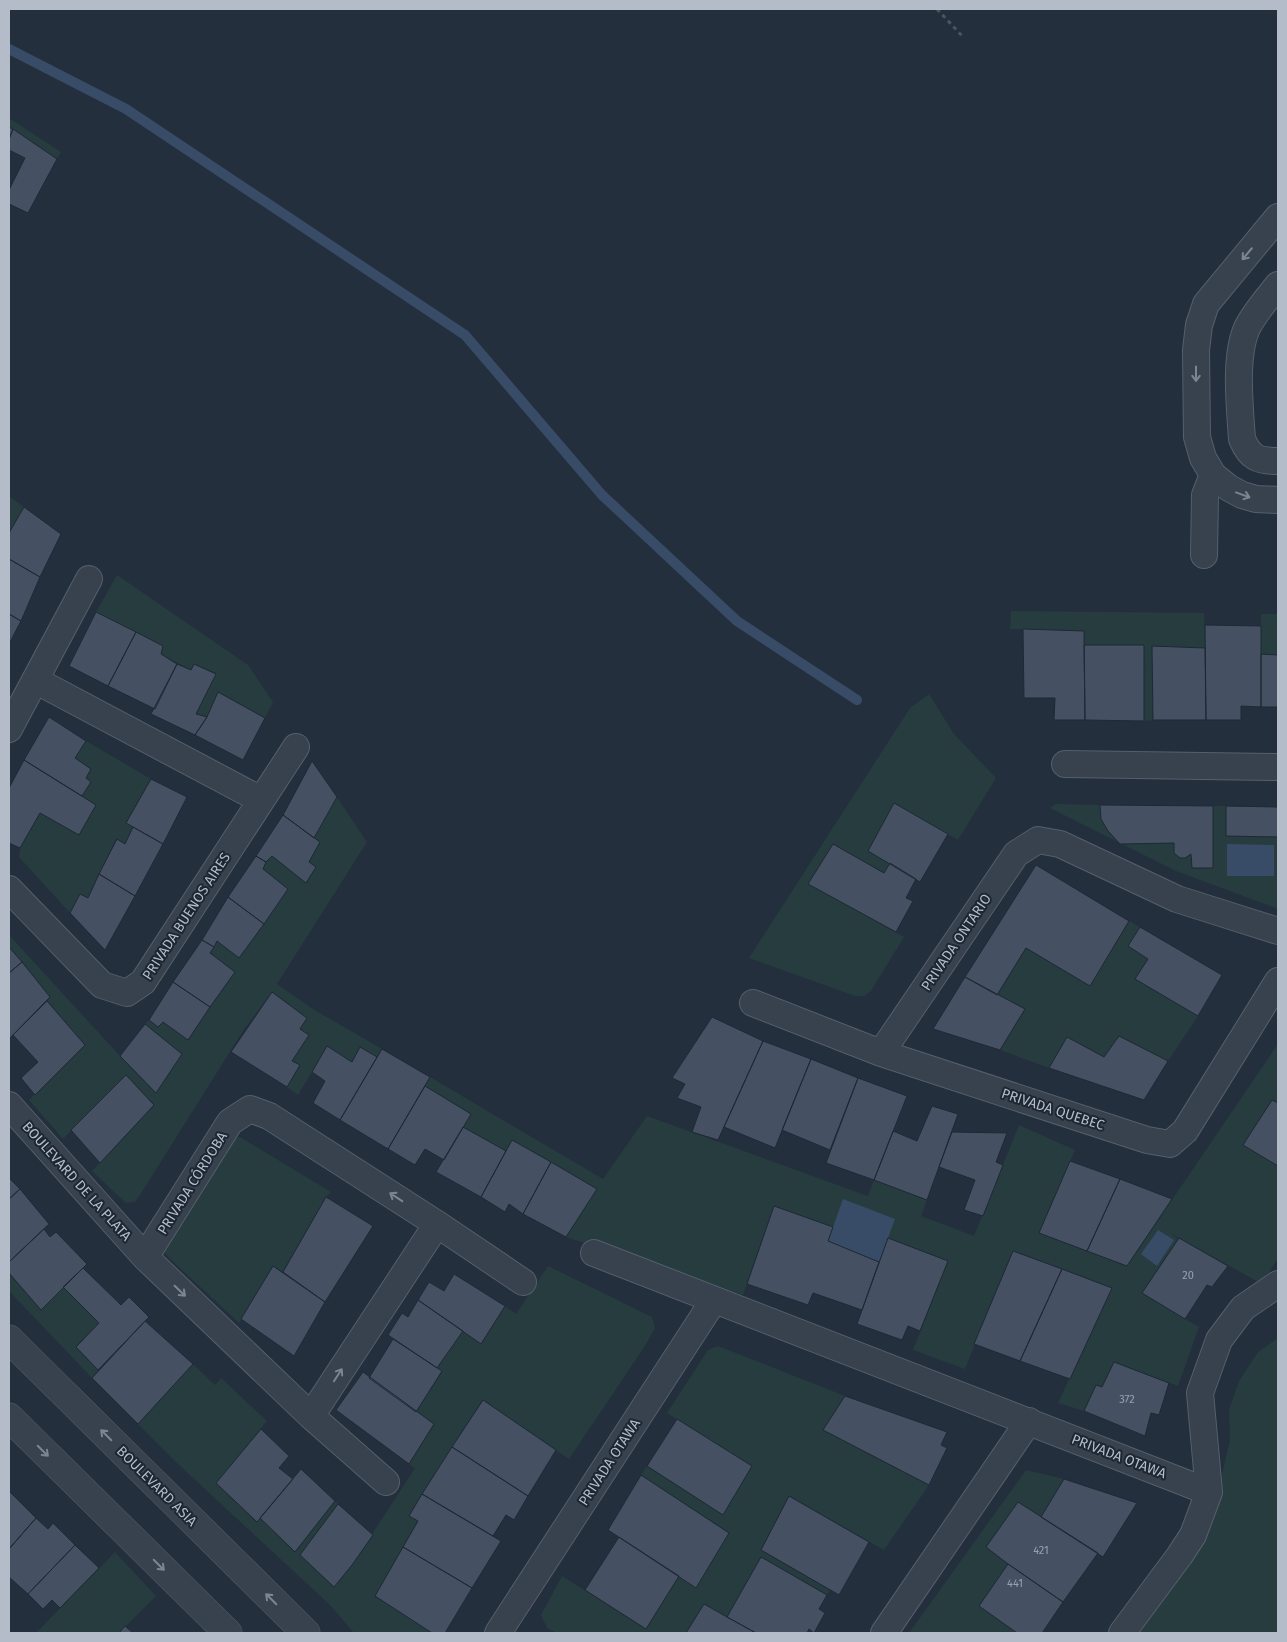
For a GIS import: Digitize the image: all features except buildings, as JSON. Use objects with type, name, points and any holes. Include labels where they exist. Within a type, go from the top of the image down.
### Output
[{"type":"street","points":[[1278,217],[1206,304],[1199,325],[1196,350],[1197,437],[1203,458],[1214,476],[1229,488],[1242,495],[1256,499],[1278,500]]},
{"type":"street","points":[[1278,285],[1256,311],[1246,330],[1240,364],[1242,439],[1246,450],[1261,460],[1278,461]]},
{"type":"street","points":[[1204,555],[1205,495],[1214,476]]},
{"type":"street","points":[[9,729],[90,579]]},
{"type":"street","points":[[35,680],[261,800]]},
{"type":"street","name":"PRIVADA BUENOS AIRES","points":[[9,889],[102,985],[127,993],[143,982],[296,747]]},
{"type":"street","points":[[1065,764],[1278,767]]},
{"type":"street","name":"PRIVADA ONTARIO","points":[[880,1053],[1016,854],[1038,840],[1060,844],[1177,899],[1278,931]]},
{"type":"street","name":"PRIVADA QUEBEC","points":[[753,1003],[880,1053],[1147,1140],[1170,1144],[1185,1131],[1278,981]]},
{"type":"street","name":"BOULEVARD DE LA PLATA","points":[[9,1105],[145,1257]]},
{"type":"street","name":"PRIVADA CÓRDOBA","points":[[145,1257],[230,1122],[250,1109],[269,1116],[437,1224],[523,1282]]},
{"type":"street","points":[[311,1416],[437,1224]]},
{"type":"street","name":"PRIVADA OTAWA","points":[[594,1253],[1209,1492]]},
{"type":"street","points":[[145,1257],[311,1416],[386,1482]]},
{"type":"street","points":[[1122,1633],[1193,1535],[1209,1492],[1200,1393],[1219,1340],[1243,1308],[1278,1284]]},
{"type":"street","name":"PRIVADA OTAWA","points":[[505,1631],[714,1300]]},
{"type":"street","name":"BOULEVARD ASIA","points":[[9,1338],[306,1633]]},
{"type":"street","points":[[9,1417],[228,1633]]},
{"type":"street","points":[[884,1633],[1029,1421]]},
{"type":"path","points":[[937,9],[964,38]]},
{"type":"green space","points":[[9,118],[61,152],[57,159],[9,127]]},
{"type":"green space","points":[[9,496],[24,507],[9,534]]},
{"type":"green space","points":[[117,575],[248,665],[273,702],[265,718],[218,692],[207,717],[196,714],[216,673],[194,664],[191,670],[161,654],[162,646],[96,612]]},
{"type":"green space","points":[[1011,611],[1204,613],[1205,648],[1152,646],[1153,720],[1144,721],[1144,645],[1084,645],[1084,631],[1010,629]]},
{"type":"green space","points":[[1261,614],[1278,614],[1278,655],[1261,654]]},
{"type":"green space","points":[[929,694],[954,734],[996,778],[958,840],[894,804],[868,851],[890,863],[884,873],[833,844],[809,884],[904,937],[871,991],[864,996],[855,996],[749,958],[910,708]]},
{"type":"green space","points":[[86,741],[151,779],[126,822],[133,827],[125,844],[116,839],[88,898],[80,894],[70,913],[19,857],[20,848],[40,813],[79,835],[96,805],[82,796],[91,782],[86,778],[91,769],[75,758]]},
{"type":"green space","points":[[337,797],[367,842],[277,984],[313,1009],[382,1049],[377,1057],[360,1047],[352,1062],[327,1047],[298,1095],[287,1087],[300,1066],[292,1061],[308,1035],[300,1029],[307,1018],[272,992],[243,1031],[140,1195],[135,1202],[126,1203],[92,1171],[154,1105],[126,1075],[63,1139],[29,1100],[85,1045],[47,1001],[50,997],[9,947],[9,935],[156,1093],[182,1054],[145,1024],[149,1020],[158,1027],[163,1022],[210,1007],[235,972],[210,953],[217,941],[239,958],[288,889],[263,869],[266,862],[272,856],[307,883],[315,868],[309,862],[320,842],[314,838]]},
{"type":"green space","points":[[1056,804],[1100,805],[1106,826],[1118,842],[1050,808]]},
{"type":"green space","points":[[1213,806],[1226,806],[1226,836],[1278,837],[1278,909],[1176,871],[1122,844],[1174,843],[1174,853],[1180,858],[1185,858],[1191,854],[1192,868],[1213,868]]},
{"type":"green space","points":[[1129,921],[1140,927],[1129,946],[1148,959],[1135,979],[1198,1016],[1168,1061],[1119,1036],[1104,1057],[1067,1037],[1049,1068],[1000,1050],[1025,1009],[997,995],[1026,948],[1090,985]]},
{"type":"green space","points":[[1278,1044],[1278,1103],[1272,1100],[1243,1145],[1278,1166],[1278,1258],[1262,1284],[1170,1233],[1178,1239],[1185,1319],[1199,1327],[1178,1386],[1114,1362],[1102,1387],[1096,1386],[1084,1411],[1058,1403],[1111,1288],[1013,1251],[965,1369],[913,1350],[948,1261],[888,1238],[828,1241],[833,1227],[774,1206],[743,1295],[566,1237],[597,1189],[512,1140],[506,1151],[463,1127],[471,1114],[425,1086],[430,1077],[603,1179],[647,1116],[868,1196],[874,1180],[927,1200],[921,1216],[974,1236],[1019,1125],[1075,1150],[1039,1233],[1127,1266]]},
{"type":"green space","points":[[235,1137],[240,1137],[331,1192],[326,1197],[283,1272],[273,1266],[239,1323],[163,1251]]},
{"type":"green space","points":[[548,1266],[652,1317],[655,1328],[645,1346],[569,1459],[482,1400],[410,1515],[418,1521],[375,1596],[432,1633],[354,1633],[330,1605],[178,1464],[138,1424],[193,1364],[215,1385],[221,1378],[267,1421],[217,1483],[257,1522],[260,1518],[295,1552],[335,1501],[338,1504],[300,1555],[334,1587],[352,1565],[415,1468],[409,1464],[434,1425],[416,1412],[442,1372],[437,1368],[463,1331],[482,1343],[505,1306],[516,1314]]},
{"type":"green space","points":[[9,1273],[41,1310],[63,1287],[99,1323],[76,1347],[98,1370],[92,1378],[9,1291]]},
{"type":"green space","points":[[1278,1338],[1278,1633],[1138,1633],[1213,1513],[1230,1440],[1229,1410],[1239,1381],[1258,1352]]},
{"type":"green space","points":[[718,1346],[845,1396],[823,1430],[929,1485],[884,1550],[789,1496],[761,1550],[830,1590],[827,1595],[761,1557],[727,1617],[704,1605],[686,1633],[557,1633],[547,1628],[541,1615],[562,1576],[646,1629],[679,1576],[696,1588],[729,1533],[641,1475],[647,1466],[723,1515],[751,1466],[667,1413],[708,1350]]},
{"type":"green space","points":[[1026,1470],[1064,1479],[1041,1517],[1018,1503],[986,1547],[1008,1564],[979,1606],[1017,1633],[909,1633]]},
{"type":"green space","points":[[115,1552],[156,1596],[119,1633],[36,1633]]},
{"type":"water","points":[[1227,844],[1274,845],[1274,876],[1227,876]]},
{"type":"water","points":[[843,1199],[895,1219],[879,1262],[828,1241]]},
{"type":"water","points":[[1158,1230],[1174,1240],[1157,1266],[1141,1254]]},
{"type":"waterway","points":[[9,49],[126,109],[465,335],[602,495],[737,621],[857,700]]}]
